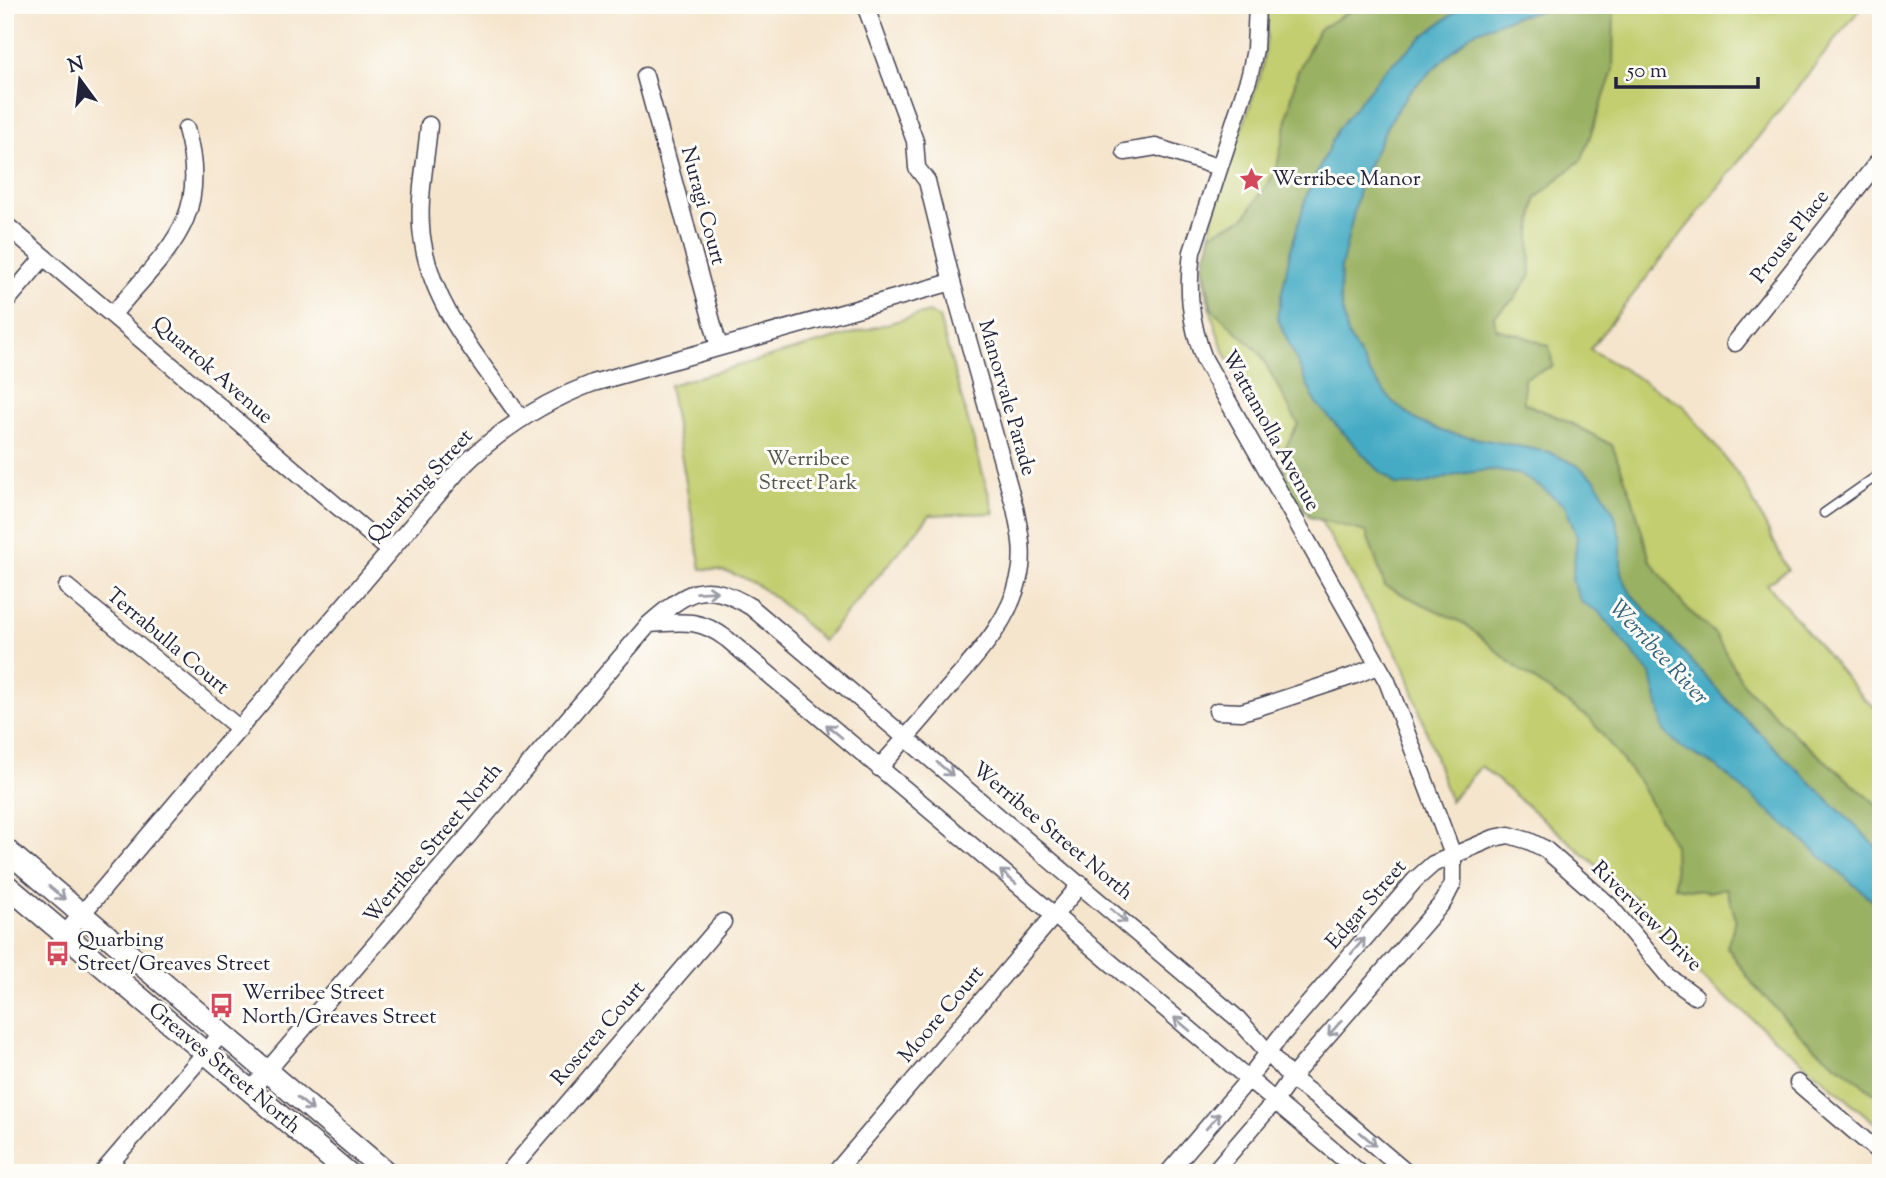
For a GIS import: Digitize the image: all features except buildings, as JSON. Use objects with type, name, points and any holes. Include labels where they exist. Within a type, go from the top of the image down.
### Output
[{"type":"street","name":"Manorvale Parade","points":[[865,5],[915,141],[916,162],[926,181],[1015,508],[1022,557],[1019,578],[1003,620],[986,645],[879,768]]},
{"type":"street","name":"Wattamolla Avenue","points":[[1257,5],[1255,49],[1250,74],[1198,228],[1189,271],[1189,308],[1204,359],[1387,681],[1453,855]]},
{"type":"street","name":"Nuragi Court","points":[[645,76],[719,347]]},
{"type":"street","points":[[429,125],[421,205],[422,242],[434,285],[450,317],[521,419]]},
{"type":"street","points":[[113,314],[172,243],[187,216],[194,188],[195,168],[186,129]]},
{"type":"street","points":[[1125,152],[1156,147],[1218,167]]},
{"type":"street","name":"Prouse Place","points":[[1735,343],[1881,158]]},
{"type":"street","name":"Quartok Avenue","points":[[5,224],[390,551]]},
{"type":"street","points":[[5,303],[44,257]]},
{"type":"street","name":"Quarbing Street","points":[[64,935],[477,452],[521,419],[569,392],[593,383],[952,282]]},
{"type":"street","name":"Terrabulla Court","points":[[67,587],[240,729]]},
{"type":"street","name":"Werribee Street North","points":[[250,1091],[649,624],[681,597],[702,591],[717,591],[731,595],[751,607],[1081,884],[1238,1019],[1291,1077],[1407,1173]]},
{"type":"street","points":[[649,624],[687,622],[710,626],[1360,1173]]},
{"type":"street","points":[[1217,710],[1241,712],[1377,666]]},
{"type":"street","name":"Riverview Drive","points":[[1453,855],[1494,838],[1509,835],[1545,849],[1609,905],[1669,977],[1695,996]]},
{"type":"street","name":"Greaves Street North","points":[[5,849],[387,1173]]},
{"type":"street","points":[[1213,1173],[1275,1101],[1291,1077],[1444,901],[1453,883],[1453,855]]},
{"type":"street","name":"Edgar Street","points":[[1168,1173],[1415,880],[1433,864],[1453,855]]},
{"type":"street","name":"Greaves Street North","points":[[5,884],[348,1173]]},
{"type":"street","name":"Moore Court","points":[[835,1173],[1081,884]]},
{"type":"street","name":"Roscrea Court","points":[[508,1173],[723,922]]},
{"type":"street","points":[[102,1173],[222,1033]]},
{"type":"street","points":[[1798,1083],[1881,1154]]},
{"type":"lane","points":[[1824,513],[1881,473]]},
{"type":"green space","points":[[1267,5],[1863,5],[1590,349],[1683,405],[1743,481],[1788,570],[1767,584],[1863,698],[1881,712],[1881,1128],[1682,960],[1638,901],[1481,766],[1450,801],[1405,668],[1226,355],[1208,299],[1204,266],[1211,223],[1262,69],[1267,36]]},
{"type":"green space","points":[[1361,5],[1614,5],[1613,71],[1582,159],[1536,198],[1530,239],[1531,275],[1514,299],[1494,316],[1496,329],[1549,346],[1553,366],[1524,378],[1524,403],[1565,420],[1612,445],[1632,497],[1650,560],[1684,606],[1715,634],[1744,685],[1795,735],[1881,808],[1881,1098],[1810,1044],[1755,987],[1727,947],[1736,919],[1726,888],[1709,892],[1675,887],[1674,845],[1639,782],[1590,719],[1517,668],[1465,624],[1385,586],[1366,532],[1310,517],[1286,485],[1282,454],[1298,424],[1260,353],[1212,309],[1203,264],[1212,233],[1244,218],[1276,171],[1297,73],[1319,29]]},
{"type":"green space","name":"Werribee Street Park","points":[[929,312],[939,318],[994,513],[930,515],[823,641],[782,604],[753,583],[719,570],[701,569],[669,385]]},
{"type":"water","name":"Werribee River","points":[[1464,5],[1553,5],[1548,10],[1513,17],[1472,33],[1409,92],[1387,126],[1361,182],[1341,268],[1340,299],[1348,335],[1370,373],[1392,401],[1416,420],[1444,432],[1549,452],[1577,465],[1596,480],[1615,515],[1621,541],[1621,573],[1631,594],[1733,707],[1881,851],[1881,908],[1716,766],[1682,748],[1664,731],[1651,675],[1599,612],[1581,602],[1572,580],[1577,537],[1565,506],[1541,487],[1518,474],[1489,470],[1460,474],[1420,485],[1396,485],[1373,465],[1315,402],[1277,317],[1290,252],[1307,194],[1337,130],[1384,71]]},
{"type":"place","name":"Werribee Manor","points":[[1252,180]]},
{"type":"place","name":"Quarbing Street/Greaves Street","points":[[57,953]]},
{"type":"place","name":"Werribee Street North/Greaves Street","points":[[222,1006]]}]
